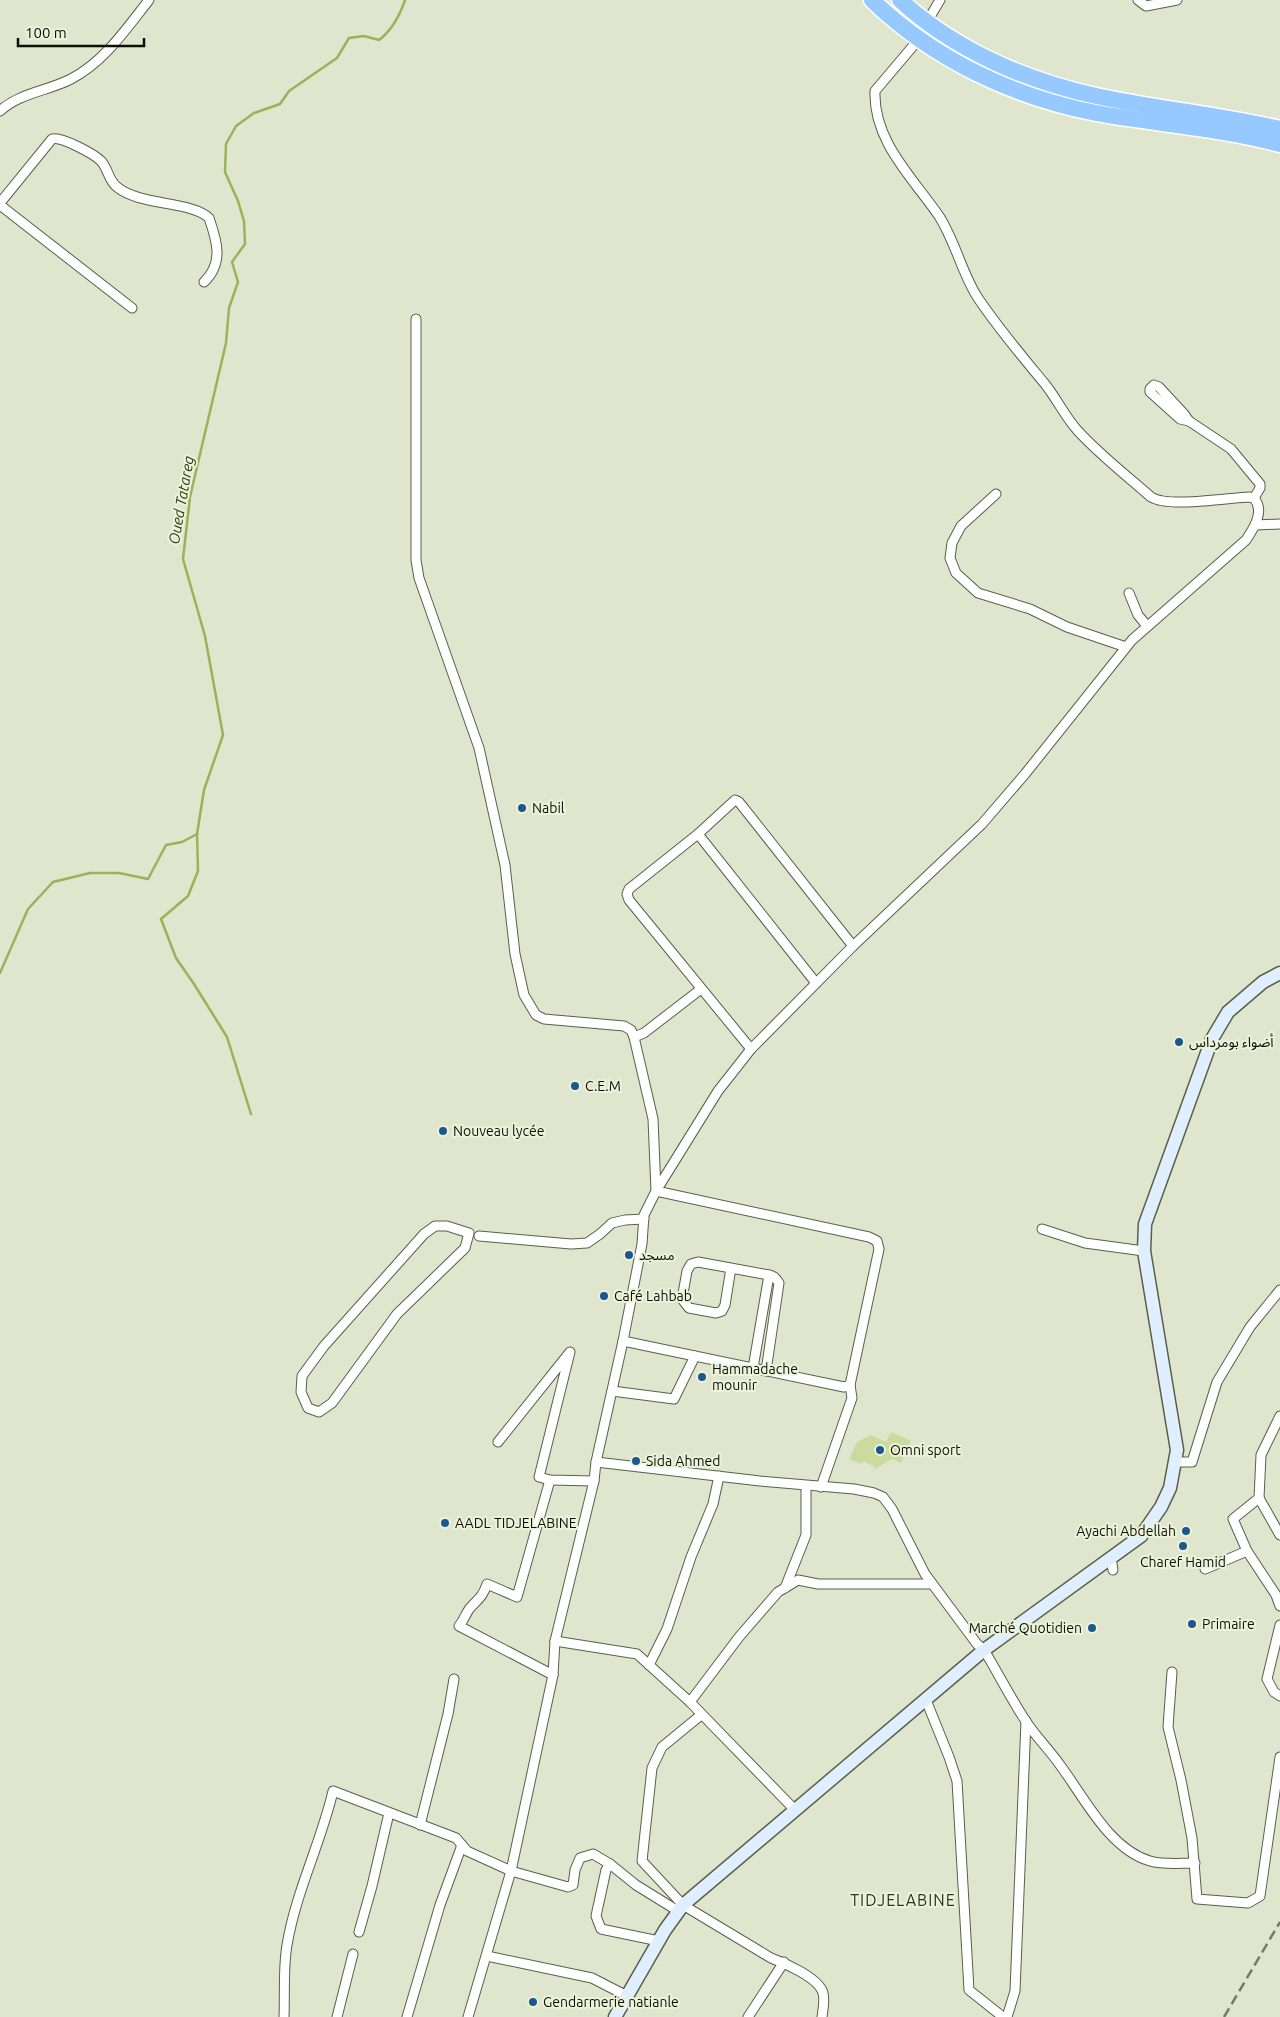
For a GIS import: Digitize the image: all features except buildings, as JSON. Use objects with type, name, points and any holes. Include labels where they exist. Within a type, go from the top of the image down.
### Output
[{"type":"highway","points":[[872,0],[919,39],[942,55],[985,78],[1056,104],[1097,113],[1280,144]]},
{"type":"highway","points":[[900,0],[927,22],[1000,65],[1059,86],[1096,96],[1280,129]]},
{"type":"main road","points":[[615,2017],[680,1908],[984,1650],[1112,1564],[1141,1536],[1161,1507],[1170,1488],[1177,1450],[1144,1251],[1145,1224],[1212,1039],[1228,1012],[1263,982],[1280,973]]},
{"type":"street","points":[[0,111],[15,101],[70,80],[88,68],[115,43],[149,0]]},
{"type":"street","points":[[927,22],[940,0]]},
{"type":"street","points":[[1138,0],[1146,6],[1177,0]]},
{"type":"street","points":[[919,39],[875,91],[878,123],[893,151],[940,217],[954,242],[975,292],[994,321],[1046,386],[1076,429],[1151,497],[1159,501],[1172,502],[1254,498]]},
{"type":"street","points":[[132,308],[0,204],[52,139],[58,138],[101,161],[112,182],[123,191],[157,202],[197,211],[208,218],[216,239],[217,256],[212,274],[204,282]]},
{"type":"street","points":[[416,319],[419,578],[479,748],[506,865],[515,954],[524,995],[536,1015],[544,1019],[624,1026],[631,1030],[653,1119],[656,1191]]},
{"type":"street","points":[[1189,420],[1237,454],[1261,486],[1254,498]]},
{"type":"street","points":[[996,494],[961,526],[952,544],[950,558],[956,573],[978,593],[1030,609],[1066,626],[1126,647]]},
{"type":"street","points":[[468,2017],[511,1871],[553,1675],[555,1640],[594,1481],[596,1462],[623,1340],[642,1244],[644,1219],[656,1191],[718,1091],[751,1049],[853,946],[982,824],[1043,752],[1126,647],[1147,626],[1246,540],[1256,525],[1259,510],[1254,498]]},
{"type":"street","points":[[1256,525],[1280,524]]},
{"type":"street","points":[[1129,593],[1138,615],[1147,626]]},
{"type":"street","points":[[751,1049],[629,900],[627,894],[629,889],[698,834],[735,800],[739,802],[853,946]]},
{"type":"street","points":[[698,834],[816,983]]},
{"type":"street","points":[[634,1037],[644,1033],[701,989]]},
{"type":"street","points":[[656,1191],[869,1237],[877,1241],[879,1249],[850,1384],[852,1398],[821,1487]]},
{"type":"street","points":[[474,1235],[465,1248],[397,1314],[332,1403],[319,1412],[308,1408],[301,1392],[302,1376],[324,1346],[424,1234],[436,1226],[447,1226],[474,1235],[571,1244],[587,1242],[612,1223],[644,1219]]},
{"type":"street","points":[[1042,1229],[1085,1243],[1144,1251]]},
{"type":"street","points":[[731,1268],[725,1304],[722,1311],[716,1313],[689,1308],[682,1299],[687,1271],[691,1264],[698,1262],[731,1268],[769,1275],[776,1278],[779,1283],[766,1371]]},
{"type":"street","points":[[753,1368],[769,1275]]},
{"type":"street","points":[[1174,1462],[1192,1462],[1218,1382],[1250,1327],[1280,1290]]},
{"type":"street","points":[[623,1340],[844,1387],[850,1384]]},
{"type":"street","points":[[498,1442],[570,1352],[539,1478],[594,1481]]},
{"type":"street","points":[[612,1391],[674,1399],[695,1356]]},
{"type":"street","points":[[1279,1422],[1261,1455],[1259,1498],[1280,1535]]},
{"type":"street","points":[[596,1462],[806,1486],[854,1489],[883,1497],[892,1509],[915,1558],[932,1584],[977,1644],[984,1650],[1026,1721],[1060,1764],[1098,1820],[1116,1840],[1133,1853],[1150,1861],[1167,1864],[1195,1863]]},
{"type":"street","points":[[650,1665],[667,1629],[691,1557],[712,1504],[719,1476]]},
{"type":"street","points":[[550,1480],[517,1597],[487,1584],[483,1596],[468,1610],[466,1618],[459,1626],[553,1675]]},
{"type":"street","points":[[785,1588],[806,1535],[806,1486]]},
{"type":"street","points":[[1259,1498],[1233,1519],[1247,1551],[1276,1595],[1280,1606]]},
{"type":"street","points":[[1205,1570],[1247,1551]]},
{"type":"street","points":[[690,1702],[740,1637],[778,1592],[798,1580],[818,1584],[932,1584]]},
{"type":"street","points":[[1280,1625],[1267,1679],[1274,1692],[1280,1696]]},
{"type":"street","points":[[555,1640],[637,1654],[690,1702],[794,1810]]},
{"type":"street","points":[[1172,1672],[1168,1727],[1181,1780],[1195,1863],[1197,1899],[1248,1903],[1260,1896],[1280,1757]]},
{"type":"street","points":[[420,1825],[448,1714],[454,1679]]},
{"type":"street","points":[[926,1700],[957,1782],[969,1990],[1005,2017],[1015,1991],[1026,1721]]},
{"type":"street","points":[[680,1908],[642,1861],[652,1768],[662,1747],[701,1715]]},
{"type":"street","points":[[284,2017],[287,1946],[292,1920],[333,1791],[456,1838],[467,1851],[511,1871],[568,1888],[572,1885],[575,1870],[582,1856],[593,1854],[610,1864],[636,1885],[771,1958],[784,1962],[817,1982],[823,1992],[822,2017]]},
{"type":"street","points":[[358,1932],[372,1886],[389,1814]]},
{"type":"street","points":[[408,2017],[440,1905],[462,1845]]},
{"type":"street","points":[[610,1864],[606,1870],[596,1916],[601,1929],[659,1941]]},
{"type":"street","points":[[336,2017],[353,1954]]},
{"type":"street","points":[[487,1956],[592,1978],[628,1996]]},
{"type":"street","points":[[748,2017],[784,1962]]},
{"type":"green space","name":"Omni sport","points":[[891,1432],[911,1441],[901,1463],[892,1459],[875,1469],[875,1467],[863,1461],[861,1464],[849,1459],[857,1442],[871,1435],[886,1442]]},
{"type":"waterway","name":"Oued Tatareg","points":[[0,973],[28,909],[53,882],[90,873],[119,873],[148,879],[166,845],[182,842],[197,834],[204,790],[223,735],[205,636],[183,559],[190,497],[226,343],[229,308],[238,282],[232,262],[245,244],[244,221],[238,201],[225,172],[226,144],[236,126],[254,113],[280,104],[289,91],[337,58],[349,38],[364,36],[379,40],[395,22],[405,0]]},
{"type":"waterway","points":[[197,834],[198,871],[188,896],[161,919],[176,958],[227,1037],[251,1114]]},
{"type":"railway","points":[[1224,2017],[1280,1922]]},
{"type":"place","name":"Nabil","points":[[522,808]]},
{"type":"place","name":"أضواء بومرداس","points":[[1179,1042]]},
{"type":"place","name":"C.E.M","points":[[575,1086]]},
{"type":"place","name":"Nouveau lycée","points":[[443,1131]]},
{"type":"place","name":"مسجد","points":[[629,1255]]},
{"type":"place","name":"Café Lahbab","points":[[604,1296]]},
{"type":"place","name":"Hammadache mounir","points":[[702,1377]]},
{"type":"place","name":"Omni sport","points":[[880,1450]]},
{"type":"place","name":"Sida Ahmed","points":[[636,1461]]},
{"type":"place","name":"AADL TIDJELABINE","points":[[445,1523]]},
{"type":"place","name":"Ayachi Abdellah","points":[[1186,1531]]},
{"type":"place","name":"Charef Hamid","points":[[1183,1546]]},
{"type":"place","name":"Primaire","points":[[1192,1624]]},
{"type":"place","name":"Marché Quotidien","points":[[1092,1628]]},
{"type":"place","name":"Gendarmerie natianle","points":[[533,2002]]},
{"type":"district","name":"TIDJELABINE","points":[[903,1900]]}]
